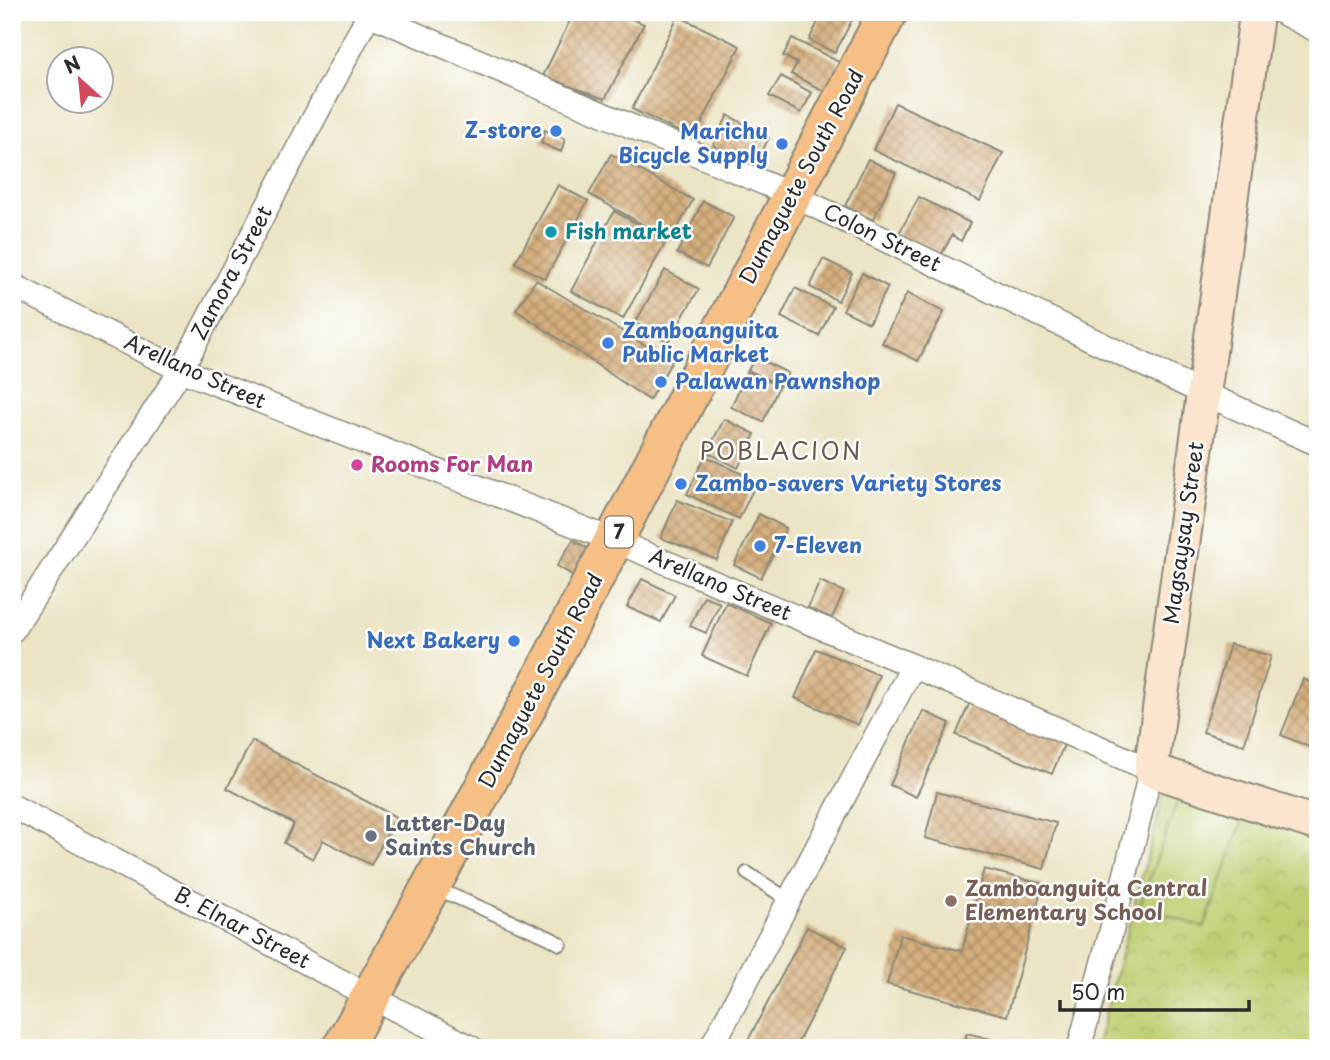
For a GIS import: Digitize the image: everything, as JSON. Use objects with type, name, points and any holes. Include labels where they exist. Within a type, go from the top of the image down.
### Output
[{"type":"highway","name":"Dumaguete South Road","points":[[342,1048],[615,541],[888,12]]},
{"type":"street","name":"Magsaysay Street","points":[[1079,1048],[1151,770],[1256,12]]},
{"type":"street","points":[[1281,12],[1318,31]]},
{"type":"street","name":"Colon Street","points":[[368,13],[792,195],[1203,393],[1318,444]]},
{"type":"street","name":"Zamora Street","points":[[12,631],[181,370],[368,13]]},
{"type":"street","name":"Arellano Street","points":[[12,285],[181,370],[615,541],[913,666],[1151,770],[1318,824]]},
{"type":"street","points":[[711,1048],[913,666]]},
{"type":"street","name":"B. Elnar Street","points":[[12,806],[472,1048]]},
{"type":"lane","points":[[747,873],[789,900]]},
{"type":"lane","points":[[431,886],[560,944]]},
{"type":"green space","points":[[1170,771],[1318,830],[1318,1048],[1096,1048]]},
{"type":"green space","points":[[1182,789],[1246,812],[1204,928],[1140,905]]},
{"type":"building","points":[[574,12],[614,12],[644,24],[605,99],[543,76]]},
{"type":"building","points":[[823,12],[847,12],[854,16],[835,53],[809,40]]},
{"type":"building","points":[[678,16],[740,46],[694,139],[632,109]]},
{"type":"building","points":[[792,38],[841,63],[826,92],[791,74],[797,63],[783,56]]},
{"type":"building","points":[[781,76],[812,93],[801,113],[769,96]]},
{"type":"building","points":[[895,103],[1003,153],[980,201],[873,150]]},
{"type":"building","points":[[728,115],[769,138],[754,167],[713,145]]},
{"type":"building","points":[[545,130],[565,139],[561,152],[541,143]]},
{"type":"building","points":[[611,154],[693,200],[671,240],[589,194]]},
{"type":"building","points":[[868,159],[896,173],[873,220],[845,206]]},
{"type":"building","name":"Fish market","points":[[558,185],[588,201],[545,279],[515,263]]},
{"type":"building","points":[[919,197],[970,223],[961,241],[952,235],[939,259],[897,237]]},
{"type":"building","points":[[703,201],[734,217],[707,268],[677,253]]},
{"type":"building","points":[[614,211],[667,240],[623,319],[571,291]]},
{"type":"building","points":[[823,259],[852,273],[838,301],[810,287]]},
{"type":"building","points":[[665,270],[699,289],[668,342],[635,323]]},
{"type":"building","points":[[862,273],[888,287],[869,323],[843,310]]},
{"type":"building","points":[[536,280],[672,361],[649,400],[516,310]]},
{"type":"building","points":[[795,288],[833,307],[819,336],[781,317]]},
{"type":"building","points":[[907,293],[944,312],[918,361],[882,343]]},
{"type":"building","points":[[755,357],[788,373],[782,386],[748,370]]},
{"type":"building","points":[[747,372],[779,386],[763,422],[731,407]]},
{"type":"building","points":[[724,419],[755,434],[738,468],[707,452]]},
{"type":"building","points":[[705,456],[757,481],[739,519],[687,494]]},
{"type":"building","points":[[677,500],[732,522],[717,560],[661,538]]},
{"type":"building","name":"7-Eleven","points":[[759,514],[786,528],[761,578],[734,565]]},
{"type":"building","points":[[573,540],[594,552],[579,579],[557,566]]},
{"type":"building","points":[[642,579],[675,595],[661,622],[627,607]]},
{"type":"building","points":[[820,581],[844,592],[832,618],[808,608]]},
{"type":"building","points":[[704,596],[720,603],[706,633],[690,626]]},
{"type":"building","points":[[726,603],[771,623],[747,676],[702,656]]},
{"type":"building","points":[[1230,644],[1271,656],[1244,745],[1203,732]]},
{"type":"building","points":[[816,649],[879,675],[858,725],[795,698]]},
{"type":"building","points":[[1303,679],[1318,685],[1316,750],[1281,735]]},
{"type":"building","points":[[972,697],[1068,735],[1052,774],[956,735]]},
{"type":"building","points":[[923,711],[950,723],[916,797],[890,785]]},
{"type":"building","points":[[252,741],[396,817],[371,865],[323,840],[313,859],[284,843],[294,824],[227,788]]},
{"type":"building","points":[[937,792],[1056,823],[1044,869],[925,838]]},
{"type":"building","points":[[984,869],[1043,884],[1007,1016],[887,984],[900,935],[962,951]]},
{"type":"building","points":[[807,927],[847,947],[795,1048],[744,1048]]},
{"type":"building","points":[[967,1033],[1010,1044],[1009,1048],[963,1048]]},
{"type":"place","name":"Z-store","points":[[556,131]]},
{"type":"place","name":"Marichu Bicycle Supply","points":[[782,144]]},
{"type":"place","name":"Fish market","points":[[551,232]]},
{"type":"place","name":"Zamboanguita Public Market","points":[[608,343]]},
{"type":"place","name":"Palawan Pawnshop","points":[[661,382]]},
{"type":"place","name":"Rooms For Man","points":[[357,465]]},
{"type":"place","name":"Zambo-savers Variety Stores","points":[[681,484]]},
{"type":"place","name":"7-Eleven","points":[[760,546]]},
{"type":"place","name":"Next Bakery","points":[[514,641]]},
{"type":"place","name":"Latter-Day Saints Church","points":[[371,836]]},
{"type":"place","name":"Zamboanguita Central Elementary School","points":[[951,901]]},
{"type":"district","name":"POBLACION","points":[[781,452]]}]
